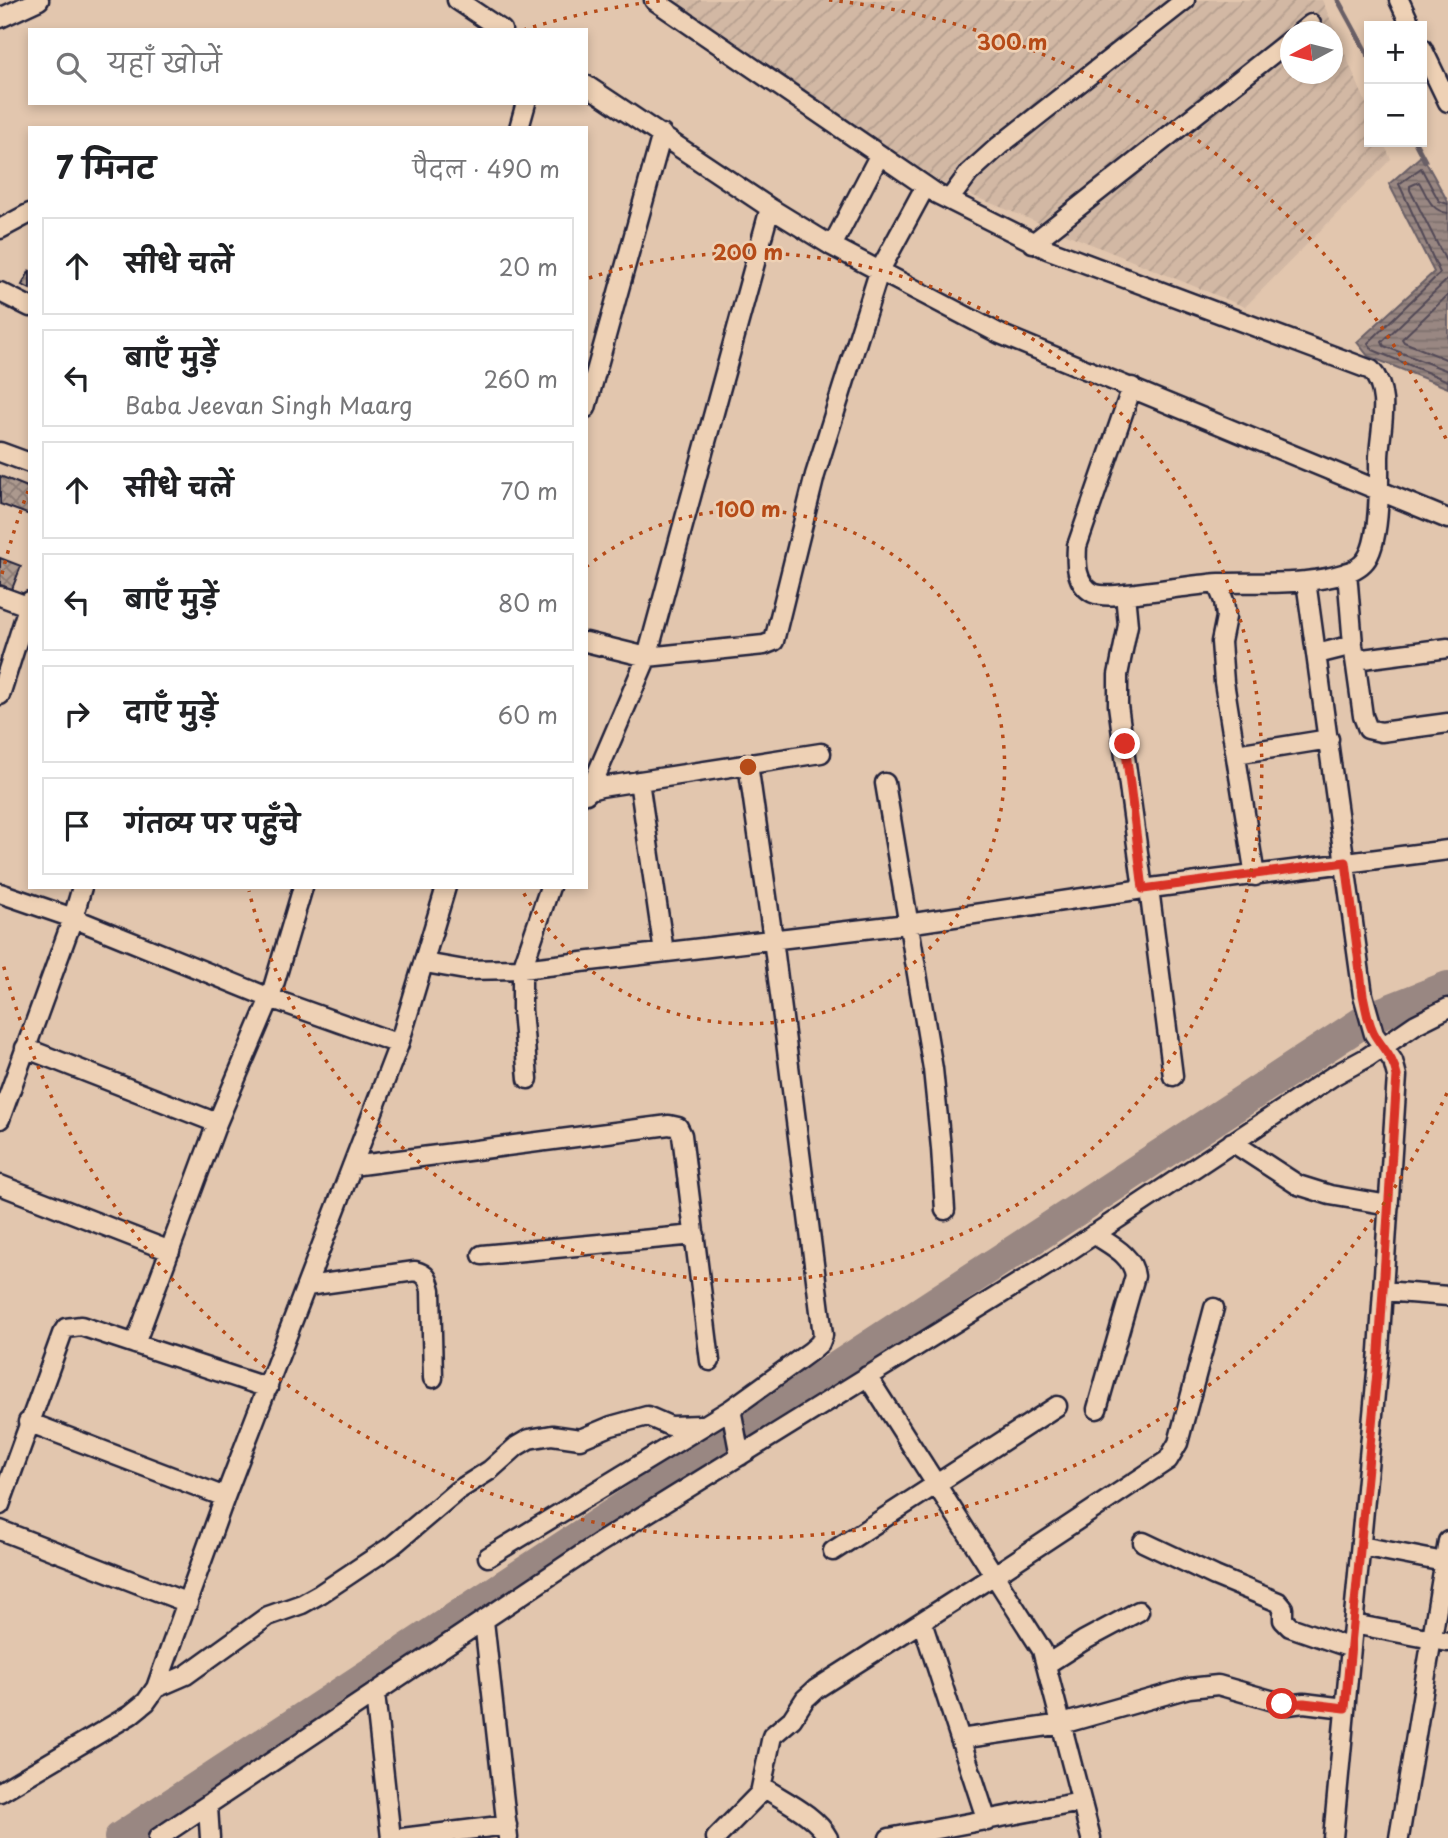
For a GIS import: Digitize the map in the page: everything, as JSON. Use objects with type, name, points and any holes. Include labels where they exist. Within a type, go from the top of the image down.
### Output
[{"type":"street","points":[[0,18],[39,0]]},
{"type":"street","points":[[457,0],[499,28]]},
{"type":"street","points":[[654,0],[879,156],[949,200],[1033,243],[1371,370],[1380,383],[1382,392],[1379,490],[1373,542],[1365,562],[1347,572],[1306,581],[1217,583],[1125,594],[1104,595],[1093,592],[1084,585],[1076,565],[1081,531],[1132,387]]},
{"type":"street","points":[[949,200],[969,173],[999,146],[1185,0]]},
{"type":"street","points":[[1399,0],[1410,21]]},
{"type":"street","points":[[1033,243],[1280,48]]},
{"type":"street","points":[[1427,58],[1448,102]]},
{"type":"street","points":[[588,86],[770,208],[832,246],[1000,334],[1448,519]]},
{"type":"street","points":[[520,126],[525,105]]},
{"type":"street","points":[[588,401],[662,134]]},
{"type":"street","points":[[832,246],[879,156]]},
{"type":"street","points":[[588,642],[647,657],[764,645],[774,641],[815,475],[879,272],[925,187]]},
{"type":"street","points":[[588,792],[647,657],[770,208]]},
{"type":"street","points":[[0,229],[28,214]]},
{"type":"street","points":[[0,292],[28,306]]},
{"type":"street","points":[[0,452],[28,462]]},
{"type":"street","points":[[1347,572],[1354,653],[1363,716],[1368,729],[1381,732],[1448,723]]},
{"type":"street","points":[[1306,581],[1363,995],[1367,1015],[1393,1061],[1397,1076],[1383,1291],[1333,1838]]},
{"type":"street","points":[[1217,583],[1224,601],[1226,617],[1221,653],[1255,876]]},
{"type":"street","points":[[1125,594],[1128,625],[1118,674],[1118,705],[1173,1076]]},
{"type":"street","points":[[0,596],[28,605]]},
{"type":"street","points":[[0,695],[28,608]]},
{"type":"street","points":[[1317,654],[1448,648]]},
{"type":"street","points":[[1236,754],[1329,740]]},
{"type":"street","points":[[588,792],[639,781],[821,753]]},
{"type":"street","points":[[488,1557],[704,1425],[732,1413],[820,1343],[823,1335],[748,764]]},
{"type":"street","points":[[639,781],[664,952]]},
{"type":"street","points":[[885,783],[933,1069],[942,1148],[944,1210]]},
{"type":"street","points":[[425,963],[465,970],[522,969],[907,924],[1146,889],[1448,850]]},
{"type":"street","points":[[0,1119],[81,889]]},
{"type":"street","points":[[135,1344],[217,1122],[270,998],[302,889]]},
{"type":"street","points":[[0,1792],[130,1715],[146,1702],[156,1688],[225,1497],[399,1044],[445,889]]},
{"type":"street","points":[[528,1079],[522,1010],[522,969],[549,889]]},
{"type":"street","points":[[0,893],[73,918],[270,998],[399,1044]]},
{"type":"street","points":[[158,1838],[739,1450],[867,1376],[1094,1234],[1333,1076],[1379,1040],[1448,1008]]},
{"type":"street","points":[[25,1048],[217,1122]]},
{"type":"street","points":[[352,1166],[669,1125],[678,1127],[682,1135],[710,1362]]},
{"type":"street","points":[[1232,1142],[1298,1185],[1330,1195],[1389,1205]]},
{"type":"street","points":[[0,1185],[170,1251]]},
{"type":"street","points":[[1094,1234],[1128,1258],[1135,1276],[1097,1409]]},
{"type":"street","points":[[482,1255],[695,1235]]},
{"type":"street","points":[[307,1286],[415,1271],[424,1273],[430,1290],[433,1378]]},
{"type":"street","points":[[1383,1291],[1448,1296]]},
{"type":"street","points":[[716,1838],[756,1799],[763,1787],[772,1736],[792,1719],[805,1699],[816,1689],[1168,1460],[1178,1443],[1214,1308]]},
{"type":"street","points":[[0,1505],[28,1422],[65,1328],[81,1326],[268,1388]]},
{"type":"street","points":[[867,1376],[1035,1638],[1047,1664],[1091,1838]]},
{"type":"street","points":[[833,1550],[1057,1406]]},
{"type":"street","points":[[732,1413],[739,1450]]},
{"type":"street","points":[[156,1688],[186,1675],[268,1616],[320,1594],[391,1546],[449,1497],[490,1470],[529,1439],[552,1435],[580,1439],[611,1426],[648,1416],[670,1426],[704,1425]]},
{"type":"street","points":[[28,1422],[225,1497]]},
{"type":"street","points":[[0,1530],[188,1603]]},
{"type":"street","points":[[1143,1542],[1278,1602],[1283,1608],[1283,1620],[1290,1627],[1351,1648]]},
{"type":"street","points":[[1399,1838],[1441,1640],[1444,1562],[1448,1542]]},
{"type":"street","points":[[1361,1546],[1444,1562]]},
{"type":"street","points":[[1047,1664],[1083,1641],[1139,1612]]},
{"type":"street","points":[[402,1838],[508,1832],[484,1621]]},
{"type":"street","points":[[922,1622],[987,1821]]},
{"type":"street","points":[[1353,1624],[1441,1640]]},
{"type":"street","points":[[960,1740],[1062,1724],[1189,1688],[1209,1685],[1226,1686],[1288,1705],[1304,1703],[1345,1708]]},
{"type":"street","points":[[375,1695],[391,1838]]},
{"type":"street","points":[[763,1787],[823,1828],[828,1838]]},
{"type":"street","points":[[889,1838],[1081,1802]]},
{"type":"street","points":[[208,1807],[210,1838]]},
{"type":"shaded area","points":[[669,0],[1322,0],[1331,21],[1280,21],[1280,84],[1343,84],[1343,49],[1364,98],[1364,147],[1385,147],[1391,159],[1245,307],[944,184]]},
{"type":"water","points":[[1422,155],[1448,202],[1448,388],[1368,356],[1357,342],[1434,272],[1389,184]]},
{"type":"building","points":[[28,274],[28,288],[22,285]]},
{"type":"building","points":[[0,476],[28,487],[28,514],[0,504]]},
{"type":"building","points":[[0,558],[21,566],[12,589],[0,585]]},
{"type":"waterway","points":[[1338,0],[1364,48]]},
{"type":"waterway","points":[[1418,147],[1425,161]]},
{"type":"waterway","points":[[120,1838],[1369,1018],[1448,987]]},
{"type":"route","points":[[1125,744],[1143,889],[1346,862],[1367,1015],[1374,1034],[1396,1068],[1379,1351],[1345,1708],[1304,1703],[1282,1704]]}]
